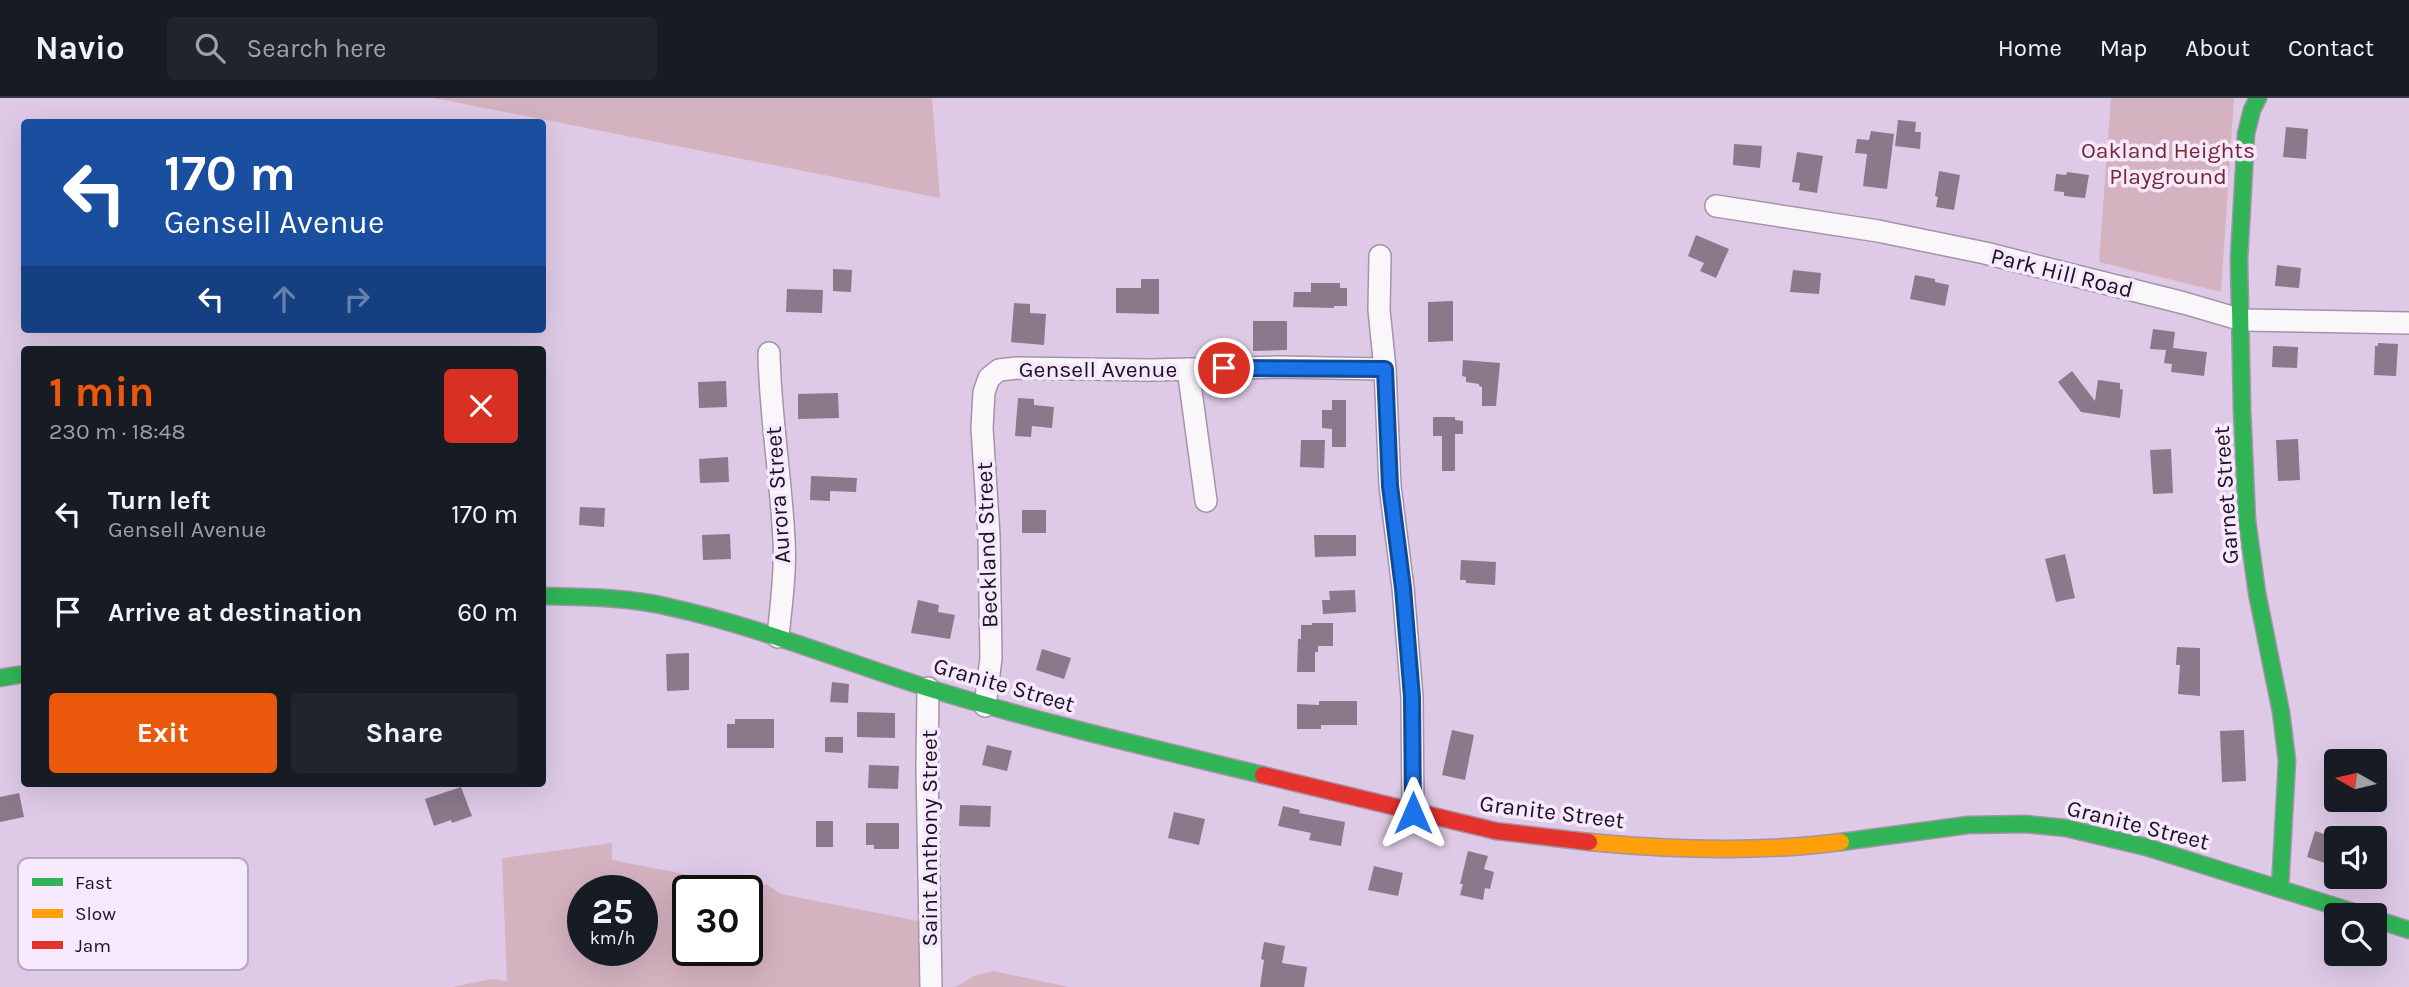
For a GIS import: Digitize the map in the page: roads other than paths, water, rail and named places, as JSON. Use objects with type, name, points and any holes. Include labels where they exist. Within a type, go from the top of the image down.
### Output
[{"type":"street","name":"Garnet Street","points":[[2258,98],[2246,134],[2239,259],[2242,409],[2247,520],[2257,593],[2281,712],[2287,761],[2280,888]]},
{"type":"street","name":"Park Hill Road","points":[[1716,206],[1878,230],[1985,253],[2242,320],[2409,323]]},
{"type":"street","points":[[1380,256],[1379,310],[1385,369],[1390,486],[1403,588],[1412,697],[1413,813]]},
{"type":"street","name":"Aurora Street","points":[[769,352],[784,541],[783,591],[778,637]]},
{"type":"street","name":"Gensell Avenue","points":[[986,385],[989,378],[999,370],[1017,368],[1385,369]]},
{"type":"street","points":[[1188,369],[1206,501]]},
{"type":"street","name":"Beckland Street","points":[[985,706],[991,658],[989,536],[982,428],[986,385]]},
{"type":"street","name":"Granite Street","points":[[546,596],[600,598],[667,606],[778,637],[985,706],[1413,813],[1496,831],[1684,848],[1748,849],[1858,842],[1976,826],[2024,824],[2069,829],[2123,841],[2326,903]]},
{"type":"street","points":[[0,678],[21,674]]},
{"type":"street","name":"Saint Anthony Street","points":[[928,688],[931,987]]},
{"type":"street","points":[[2387,923],[2409,930]]},
{"type":"park label","name":"Oakland Heights Playground","points":[[2168,163]]}]
